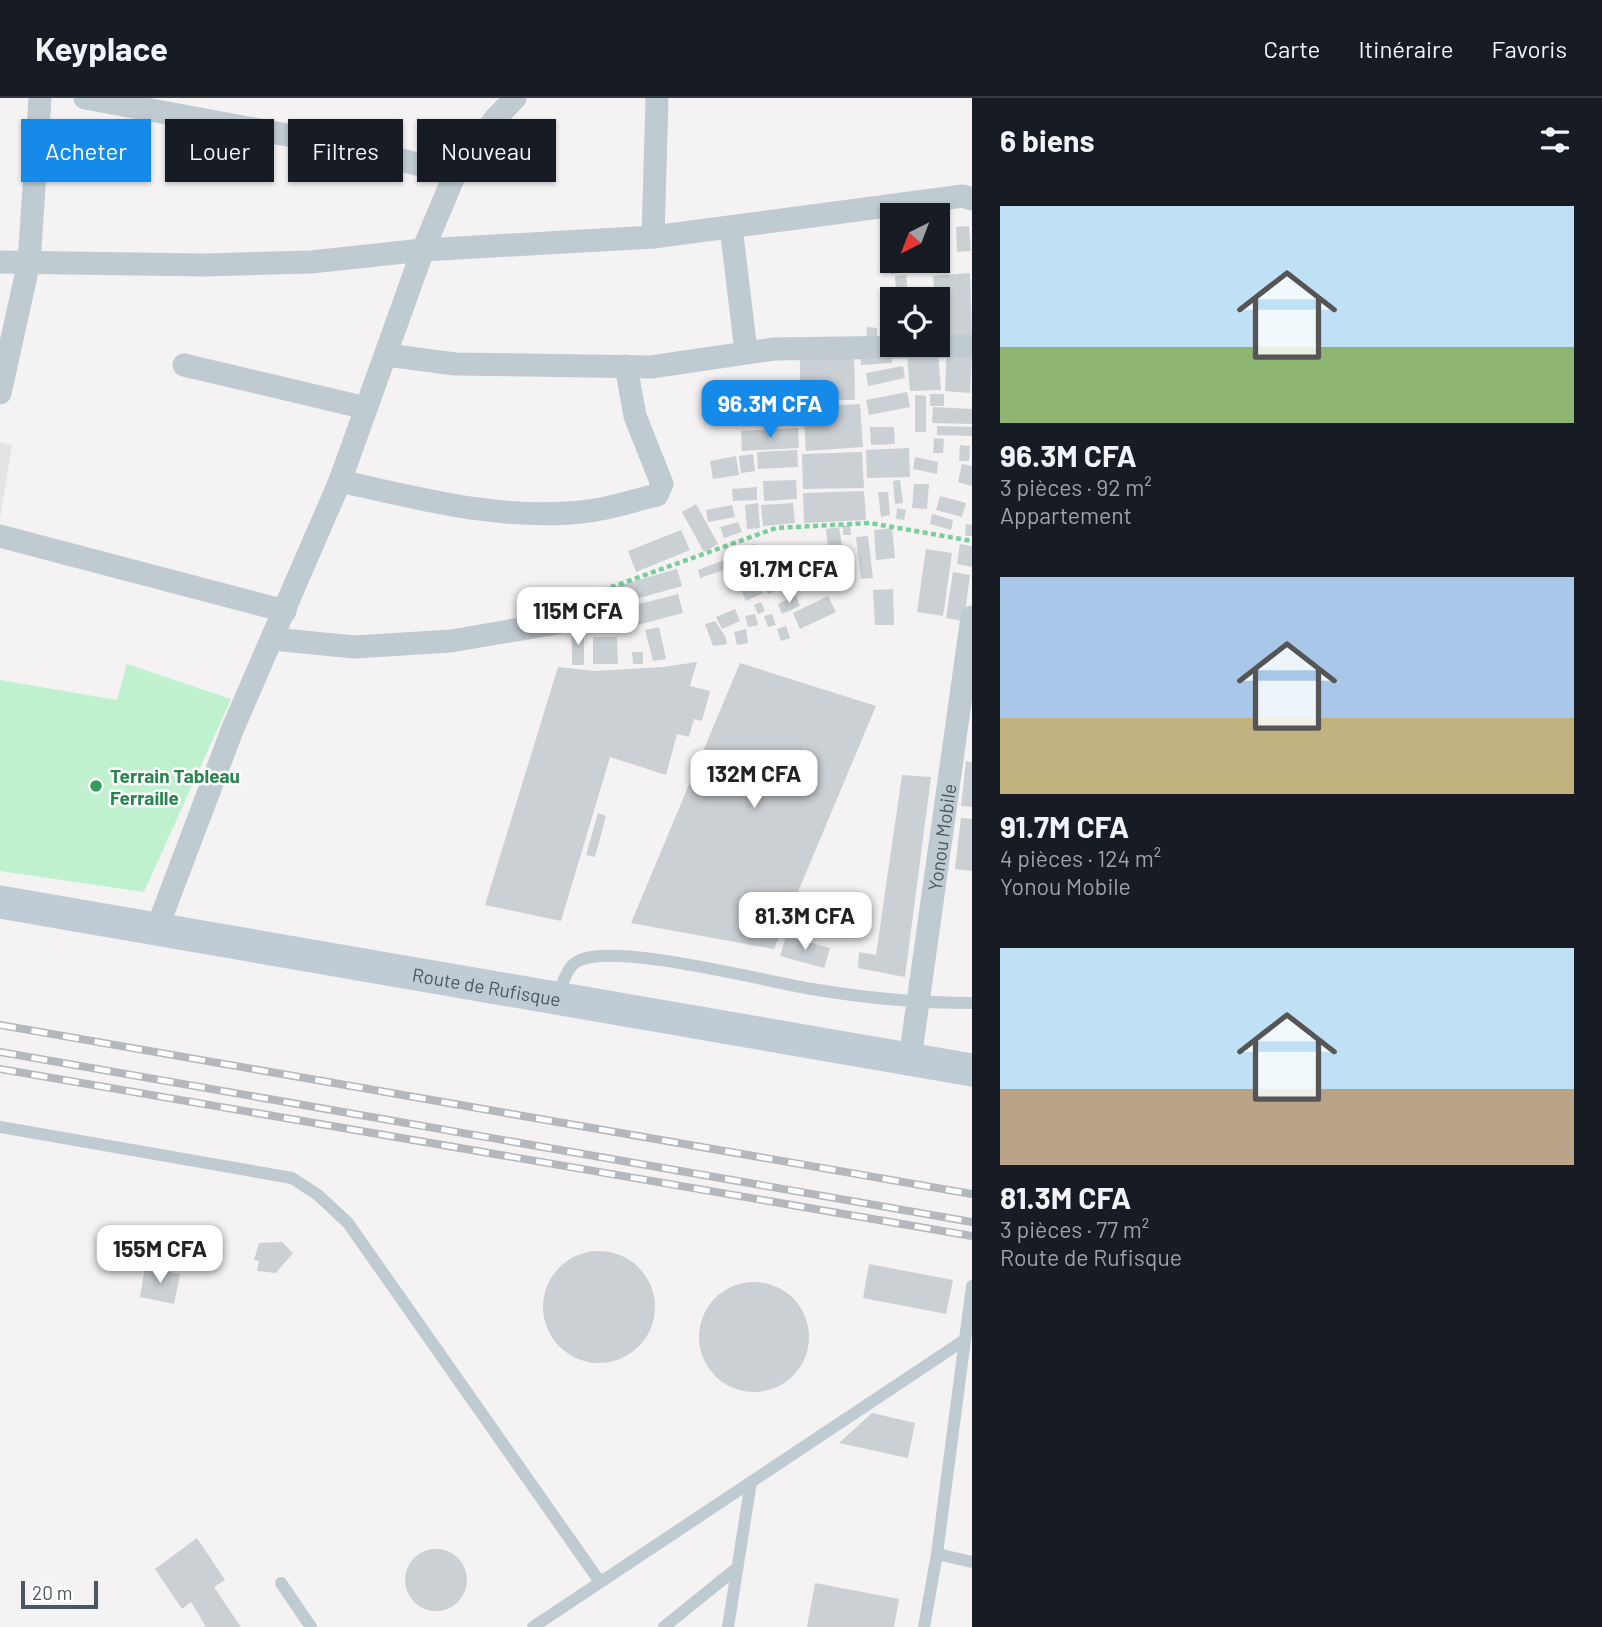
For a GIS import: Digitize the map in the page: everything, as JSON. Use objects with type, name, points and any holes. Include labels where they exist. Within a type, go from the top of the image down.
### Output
[{"type":"main road","name":"Route de Rufisque","points":[[0,902],[972,1070]]},
{"type":"street","points":[[0,393],[29,262],[40,98]]},
{"type":"street","points":[[85,98],[347,146],[417,164]]},
{"type":"street","points":[[495,119],[515,98]]},
{"type":"street","points":[[653,236],[657,98]]},
{"type":"street","points":[[156,931],[233,728],[340,481],[423,250],[452,182]]},
{"type":"street","points":[[0,262],[311,262],[423,250],[653,236],[963,196],[972,199]]},
{"type":"street","points":[[731,227],[746,351]]},
{"type":"street","points":[[387,355],[455,364],[626,366],[668,365],[746,351],[972,346]]},
{"type":"street","points":[[184,365],[366,408]]},
{"type":"street","points":[[340,481],[421,499],[524,514],[590,511],[657,495],[662,484],[635,416],[626,366]]},
{"type":"street","points":[[0,536],[285,611]]},
{"type":"street","name":"Yonou Mobile","points":[[910,1059],[972,617]]},
{"type":"street","points":[[272,639],[354,647],[451,641],[580,619]]},
{"type":"lane","points":[[557,999],[568,971],[578,960],[598,955],[644,958],[813,989],[918,1003],[972,1003]]},
{"type":"lane","points":[[0,1127],[292,1178],[317,1195],[348,1223],[600,1582]]},
{"type":"lane","points":[[924,1627],[937,1554],[972,1286]]},
{"type":"lane","points":[[533,1627],[963,1341]]},
{"type":"lane","points":[[728,1627],[751,1482]]},
{"type":"lane","points":[[937,1554],[972,1562]]},
{"type":"lane","points":[[664,1627],[737,1568]]},
{"type":"lane","points":[[281,1583],[311,1627]]},
{"type":"path","points":[[580,619],[592,594],[776,528],[870,523],[972,541]]},
{"type":"shaded area","points":[[0,442],[12,445],[0,519]]},
{"type":"green space","name":"Terrain Tableau Ferraille","points":[[127,664],[231,699],[144,892],[0,871],[0,680],[117,700]]},
{"type":"building","points":[[969,226],[971,251],[957,252],[956,227]]},
{"type":"building","points":[[970,273],[972,343],[950,345],[950,287],[934,287],[933,276]]},
{"type":"building","points":[[906,275],[907,287],[896,287],[895,276]]},
{"type":"building","points":[[867,327],[877,328],[877,345],[866,344]]},
{"type":"building","points":[[950,348],[972,349],[970,393],[945,391],[947,357],[950,357]]},
{"type":"building","points":[[800,349],[854,349],[855,400],[800,400]]},
{"type":"building","points":[[880,351],[880,357],[892,357],[892,363],[861,365],[860,352]]},
{"type":"building","points":[[907,357],[938,357],[941,390],[910,391]]},
{"type":"building","points":[[903,366],[905,378],[868,386],[866,373]]},
{"type":"building","points":[[907,392],[910,407],[869,415],[866,400]]},
{"type":"building","points":[[930,394],[944,394],[944,406],[930,406]]},
{"type":"building","points":[[915,395],[926,396],[926,432],[915,432]]},
{"type":"building","points":[[795,399],[797,419],[758,423],[756,403]]},
{"type":"building","points":[[860,404],[863,447],[806,451],[803,407]]},
{"type":"building","points":[[933,407],[972,409],[972,424],[932,423]]},
{"type":"building","points":[[937,426],[972,427],[972,436],[937,435]]},
{"type":"building","points":[[870,427],[894,427],[895,444],[871,445]]},
{"type":"building","points":[[798,428],[799,448],[742,451],[741,431]]},
{"type":"building","points":[[934,438],[944,439],[943,453],[933,453]]},
{"type":"building","points":[[960,445],[970,446],[969,461],[959,461]]},
{"type":"building","points":[[909,448],[910,477],[867,478],[866,450]]},
{"type":"building","points":[[797,450],[798,467],[758,469],[757,452]]},
{"type":"building","points":[[862,452],[864,488],[803,489],[802,454]]},
{"type":"building","points":[[753,454],[755,471],[741,473],[739,456]]},
{"type":"building","points":[[736,456],[739,475],[713,479],[710,461]]},
{"type":"building","points":[[915,457],[938,462],[937,474],[913,469]]},
{"type":"building","points":[[962,464],[972,466],[972,486],[958,482]]},
{"type":"building","points":[[796,480],[797,499],[764,501],[763,481]]},
{"type":"building","points":[[900,480],[903,503],[895,504],[893,481]]},
{"type":"building","points":[[914,484],[929,484],[927,509],[912,508]]},
{"type":"building","points":[[757,487],[757,500],[733,501],[732,489]]},
{"type":"building","points":[[864,491],[866,520],[804,523],[803,493]]},
{"type":"building","points":[[878,492],[888,492],[890,515],[881,517]]},
{"type":"building","points":[[940,496],[966,503],[962,517],[936,510]]},
{"type":"building","points":[[758,503],[760,528],[747,529],[745,505]]},
{"type":"building","points":[[793,503],[795,523],[763,526],[761,505]]},
{"type":"building","points":[[696,504],[718,544],[704,552],[682,512]]},
{"type":"building","points":[[732,505],[735,517],[708,522],[706,510]]},
{"type":"building","points":[[897,508],[906,510],[904,520],[896,519]]},
{"type":"building","points":[[932,514],[953,520],[951,530],[930,524]]},
{"type":"building","points":[[738,522],[742,532],[724,538],[720,527]]},
{"type":"building","points":[[966,524],[972,525],[972,536],[965,536]]},
{"type":"building","points":[[843,525],[850,526],[851,535],[843,535]]},
{"type":"building","points":[[839,527],[842,546],[828,548],[826,529]]},
{"type":"building","points":[[892,528],[895,558],[876,560],[874,530]]},
{"type":"building","points":[[681,530],[690,550],[636,572],[628,551]]},
{"type":"building","points":[[868,536],[873,578],[861,579],[856,537]]},
{"type":"building","points":[[754,544],[758,560],[732,566],[728,550]]},
{"type":"building","points":[[960,544],[972,546],[972,567],[957,564]]},
{"type":"building","points":[[802,546],[810,584],[799,586],[791,548]]},
{"type":"building","points":[[926,549],[952,553],[943,616],[917,612]]},
{"type":"building","points":[[848,553],[853,577],[833,581],[828,557]]},
{"type":"building","points":[[727,559],[730,568],[700,578],[698,570]]},
{"type":"building","points":[[768,563],[772,574],[763,578],[758,567]]},
{"type":"building","points":[[751,567],[763,593],[746,601],[734,574]]},
{"type":"building","points":[[677,569],[682,586],[622,603],[617,586]]},
{"type":"building","points":[[789,572],[794,583],[768,594],[762,583]]},
{"type":"building","points":[[953,572],[970,575],[964,621],[946,618]]},
{"type":"building","points":[[893,589],[894,625],[875,625],[873,590]]},
{"type":"building","points":[[612,592],[618,620],[598,624],[592,596]]},
{"type":"building","points":[[678,594],[683,613],[626,628],[620,609]]},
{"type":"building","points":[[796,596],[800,606],[782,614],[778,604]]},
{"type":"building","points":[[828,596],[836,612],[800,629],[793,613]]},
{"type":"building","points":[[761,602],[765,611],[758,614],[754,605]]},
{"type":"building","points":[[735,609],[740,621],[722,629],[716,617]]},
{"type":"building","points":[[755,614],[758,625],[748,627],[745,616]]},
{"type":"building","points":[[772,614],[776,625],[768,627],[764,616]]},
{"type":"building","points":[[715,621],[727,644],[713,646],[705,624]]},
{"type":"building","points":[[786,626],[790,638],[781,641],[777,629]]},
{"type":"building","points":[[659,627],[666,659],[653,661],[645,630]]},
{"type":"building","points":[[746,629],[748,643],[737,645],[734,632]]},
{"type":"building","points":[[572,630],[584,630],[584,665],[572,665]]},
{"type":"building","points":[[593,637],[617,637],[618,664],[593,664]]},
{"type":"building","points":[[632,652],[643,652],[643,664],[633,664]]},
{"type":"building","points":[[697,662],[690,686],[710,691],[702,721],[694,719],[689,737],[677,734],[666,775],[610,757],[561,921],[485,905],[558,667],[595,671]]},
{"type":"building","points":[[740,663],[876,706],[774,949],[631,923]]},
{"type":"building","points":[[966,761],[972,762],[972,807],[961,806]]},
{"type":"building","points":[[902,775],[931,777],[905,977],[858,968],[859,952],[876,955]]},
{"type":"building","points":[[598,813],[606,816],[595,857],[586,855]]},
{"type":"building","points":[[961,818],[972,819],[972,871],[955,869]]},
{"type":"building","points":[[786,936],[830,948],[824,968],[780,956]]},
{"type":"building","points":[[282,1242],[293,1253],[276,1273],[257,1271],[259,1261],[254,1260],[259,1243]]},
{"type":"building","points":[[599,1251],[620,1256],[638,1268],[650,1286],[655,1307],[650,1328],[638,1346],[620,1358],[599,1363],[578,1358],[560,1346],[548,1328],[543,1307],[548,1286],[560,1268],[578,1256]]},
{"type":"building","points":[[869,1264],[953,1280],[946,1314],[863,1298]]},
{"type":"building","points":[[145,1267],[180,1274],[174,1304],[140,1297]]},
{"type":"building","points":[[754,1282],[775,1286],[793,1298],[805,1316],[809,1337],[805,1358],[793,1376],[775,1388],[754,1392],[733,1388],[715,1376],[703,1358],[699,1337],[703,1316],[715,1298],[733,1286]]},
{"type":"building","points":[[872,1413],[915,1423],[908,1458],[839,1443]]},
{"type":"building","points":[[197,1538],[225,1580],[214,1587],[241,1627],[206,1627],[191,1602],[182,1609],[155,1569]]},
{"type":"building","points":[[430,1549],[442,1549],[458,1558],[465,1568],[465,1592],[458,1602],[442,1611],[430,1611],[419,1606],[410,1597],[405,1586],[405,1574],[410,1563],[419,1554]]},
{"type":"building","points":[[815,1583],[899,1599],[894,1627],[807,1627]]},
{"type":"railway","points":[[0,1025],[972,1194]]},
{"type":"railway","points":[[0,1052],[972,1222]]},
{"type":"railway","points":[[0,1069],[972,1236]]},
{"type":"place","name":"Terrain Tableau Ferraille","points":[[96,786]]}]
